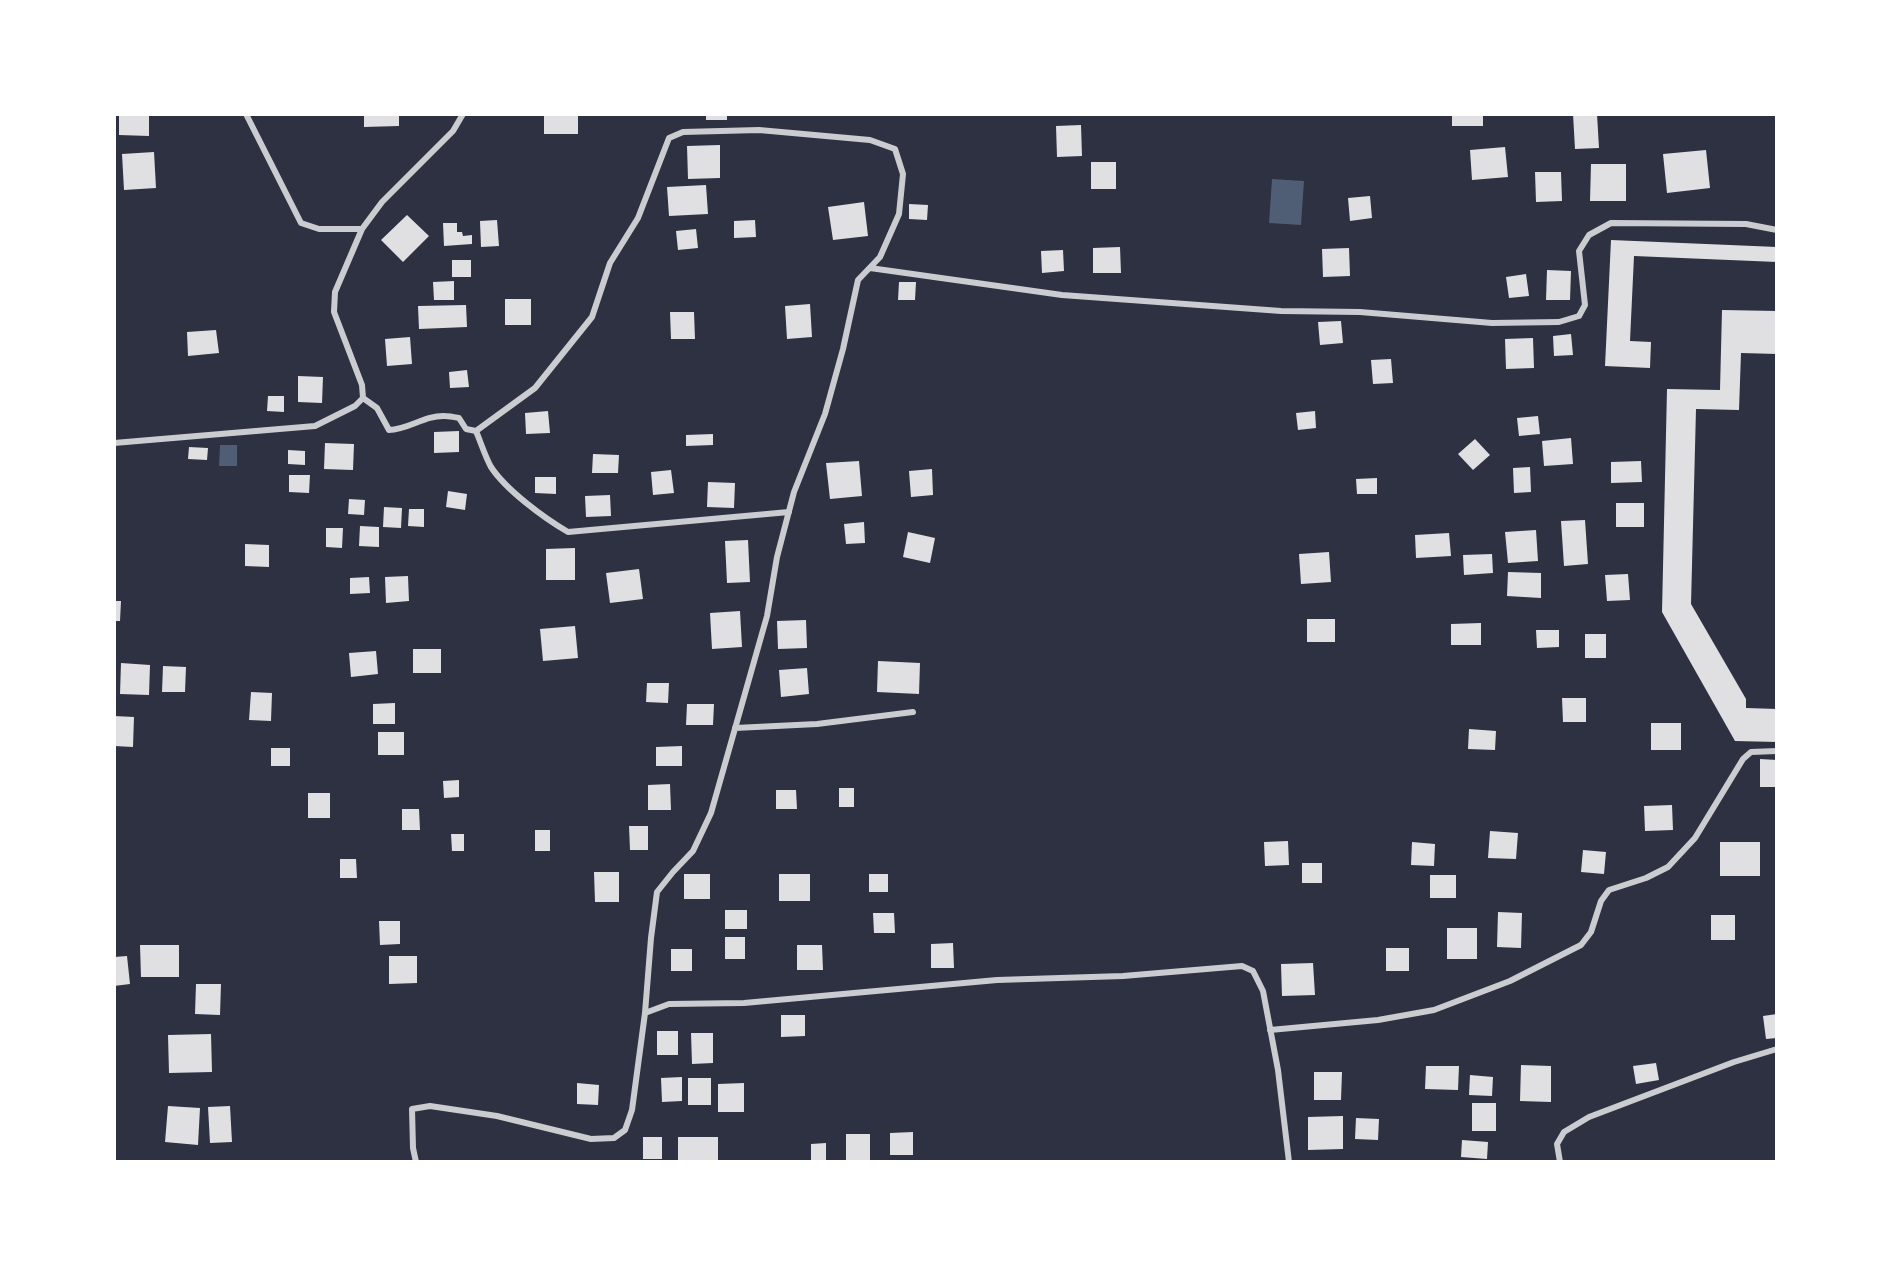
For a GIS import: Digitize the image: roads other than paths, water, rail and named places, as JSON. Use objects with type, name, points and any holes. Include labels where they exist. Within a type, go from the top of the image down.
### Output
[{"type":"street","points":[[246,114],[301,223],[319,229],[362,229]]},
{"type":"street","points":[[114,443],[315,426],[355,406],[363,398],[362,385],[334,312],[335,292],[362,229],[382,202],[453,131],[463,114]]},
{"type":"street","points":[[363,398],[377,408],[389,430],[399,430],[427,419],[443,416],[459,418],[466,429],[476,431],[535,388],[592,317],[610,263],[638,218],[669,138],[683,132],[759,130],[870,140],[895,149],[903,174],[899,214],[880,257],[858,280],[843,349],[825,414],[794,492],[777,557],[767,616],[711,813],[693,850],[657,892],[645,1013],[632,1110],[625,1130],[614,1138],[591,1139],[497,1116],[430,1106],[412,1109],[413,1148],[416,1162]]},
{"type":"street","points":[[870,268],[1062,295],[1281,311],[1360,312],[1492,323],[1558,322],[1579,316],[1585,305],[1579,251],[1589,235],[1611,223],[1746,224],[1777,230]]},
{"type":"street","points":[[476,431],[492,467],[512,489],[547,519],[568,532],[789,512]]},
{"type":"street","points":[[735,728],[817,724],[913,712]]},
{"type":"street","points":[[1270,1030],[1378,1020],[1434,1010],[1510,981],[1581,945],[1591,932],[1601,901],[1610,890],[1646,878],[1668,867],[1695,838],[1743,759],[1751,752],[1777,750]]},
{"type":"street","points":[[645,1013],[669,1004],[744,1003],[997,980],[1123,976],[1242,966],[1253,971],[1263,991],[1278,1070],[1289,1162]]},
{"type":"street","points":[[1560,1162],[1557,1144],[1564,1132],[1589,1117],[1734,1062],[1777,1049]]},
{"type":"water","points":[[1272,179],[1304,181],[1301,225],[1269,223]]},
{"type":"water","points":[[220,445],[237,445],[237,466],[219,466]]}]
